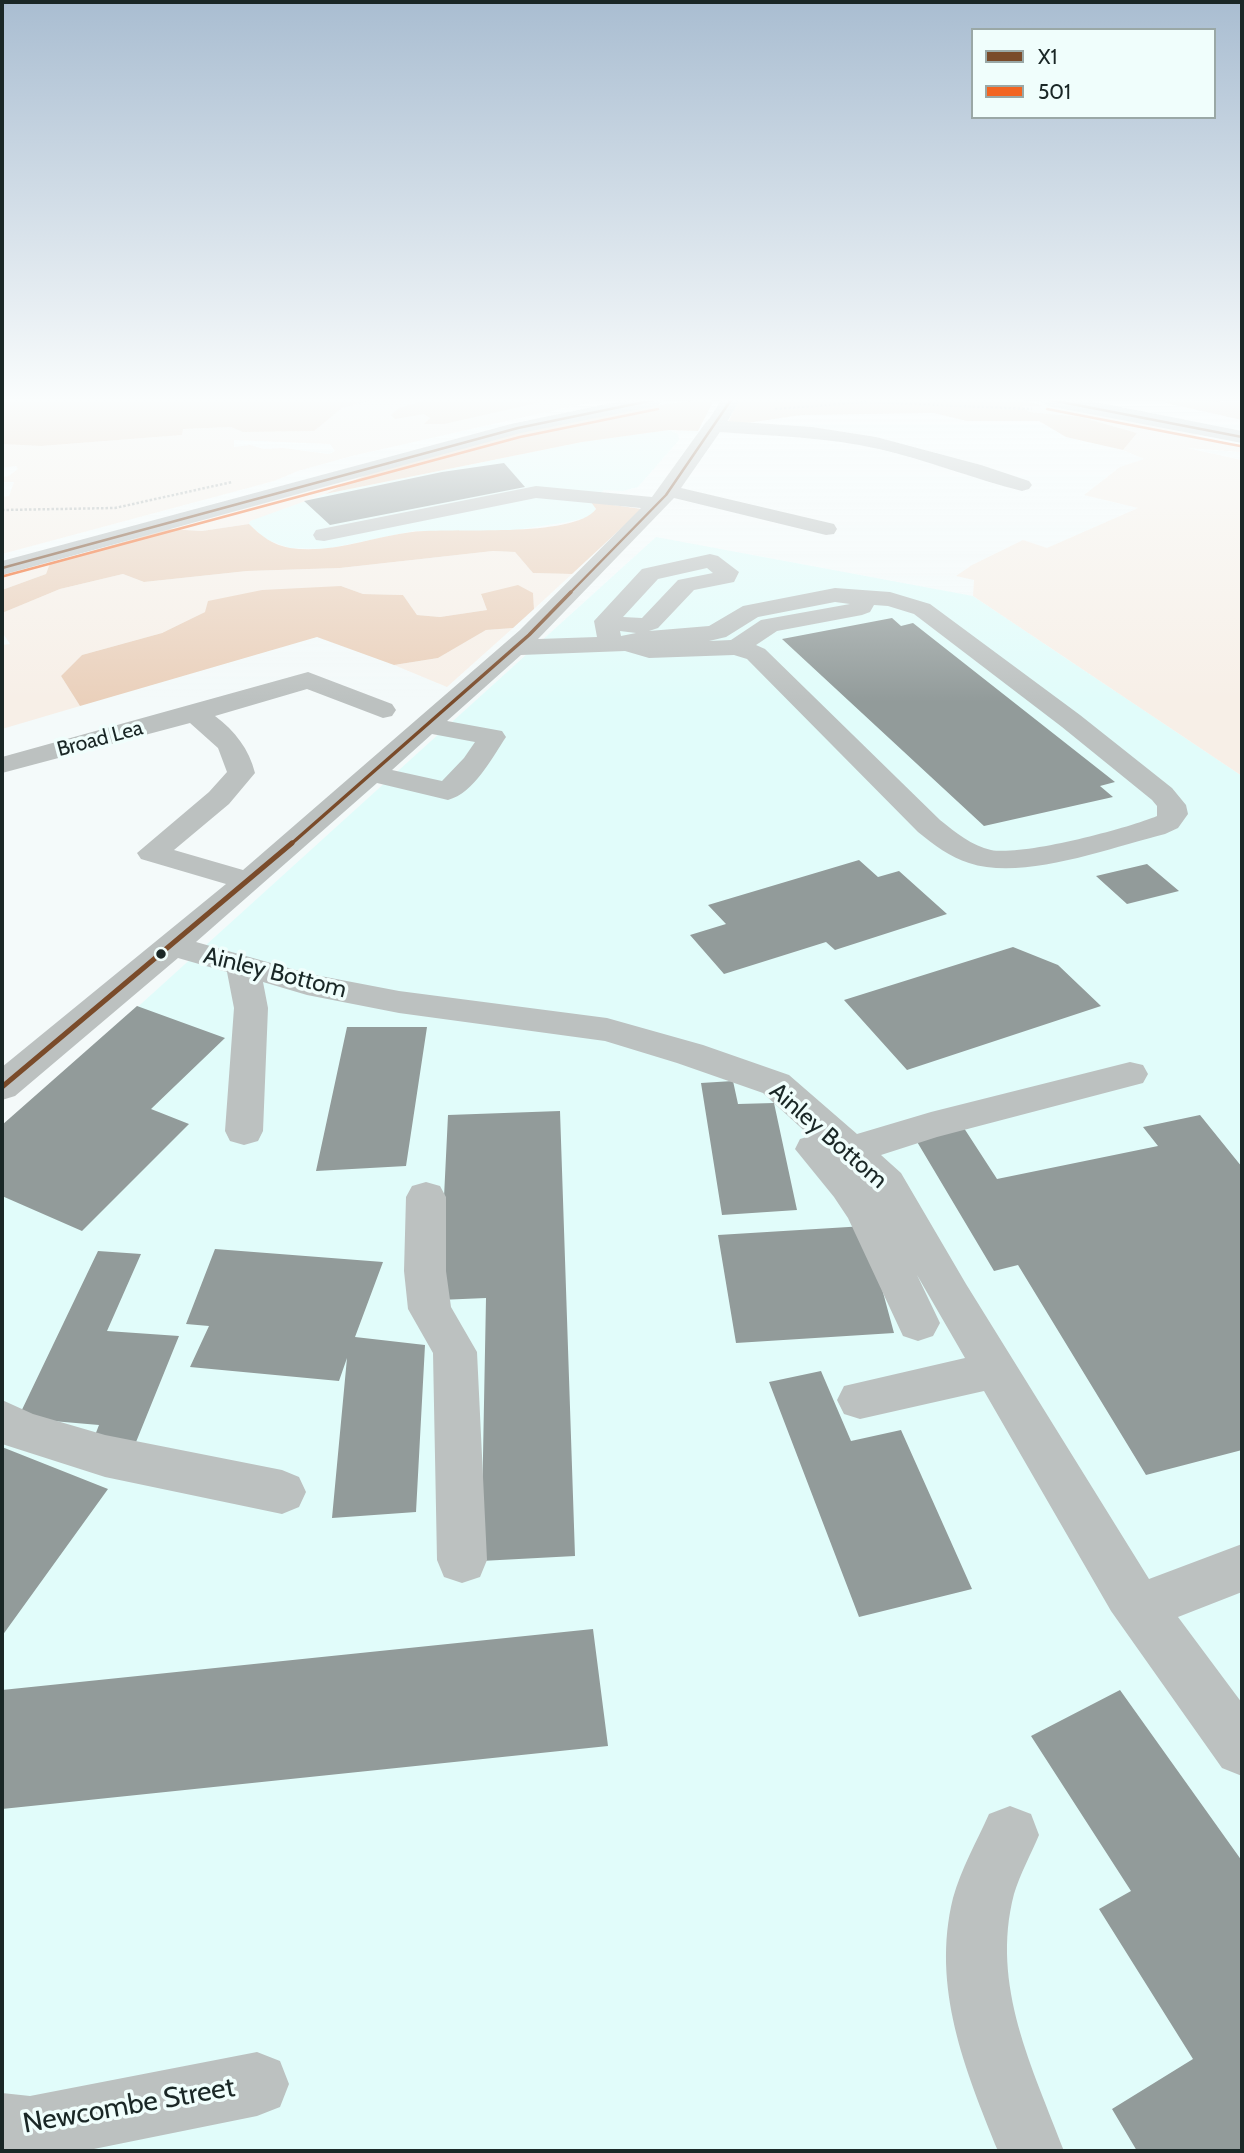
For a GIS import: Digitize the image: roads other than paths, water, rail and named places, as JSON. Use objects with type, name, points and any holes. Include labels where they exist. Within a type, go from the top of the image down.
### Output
[{"type":"highway","points":[[2,558],[214,500]]},
{"type":"highway","points":[[2,568],[251,500]]},
{"type":"street","points":[[324,535],[494,500]]},
{"type":"street","points":[[2,1087],[249,881],[513,648],[662,500]]},
{"type":"street","points":[[677,500],[826,529]]},
{"type":"street","points":[[710,561],[728,572],[726,577],[686,585],[650,623],[615,636],[650,574],[657,570],[710,561]]},
{"type":"street","points":[[513,648],[615,636],[646,638],[717,632],[751,611],[835,595],[890,599],[922,609],[1071,721],[1163,794],[1171,805],[1173,814],[1168,822],[1154,828],[1020,861],[989,859],[961,849],[929,825],[756,654],[737,646],[649,651],[615,636]]},
{"type":"street","points":[[737,646],[770,625],[862,607],[862,602],[856,597]]},
{"type":"street","name":"Broad Lea","points":[[4,765],[308,680],[383,710]]},
{"type":"street","points":[[194,714],[213,727],[238,755],[241,773],[219,798],[152,853],[249,881]]},
{"type":"street","points":[[424,725],[492,737],[474,764],[448,791]]},
{"type":"street","points":[[370,773],[477,798]]},
{"type":"street","name":"Ainley Bottom","points":[[171,945],[307,984],[399,1002],[607,1030],[690,1054],[778,1069],[776,1084],[848,1165],[887,1183],[995,1370],[1139,1608],[1242,1748]]},
{"type":"street","points":[[243,967],[251,1008],[244,1131]]},
{"type":"street","points":[[918,1323],[848,1165],[931,1125],[1130,1074]]},
{"type":"street","points":[[426,1197],[425,1271],[430,1309],[454,1352],[462,1560]]},
{"type":"street","points":[[860,1400],[995,1370]]},
{"type":"street","points":[[2,1420],[21,1431],[105,1456],[282,1492]]},
{"type":"street","points":[[1139,1608],[1237,1580]]},
{"type":"street","points":[[1010,1835],[983,1896],[974,1970],[992,2051],[1031,2151]]},
{"type":"street","name":"Newcombe Street","points":[[2,2126],[30,2129],[257,2084]]}]
